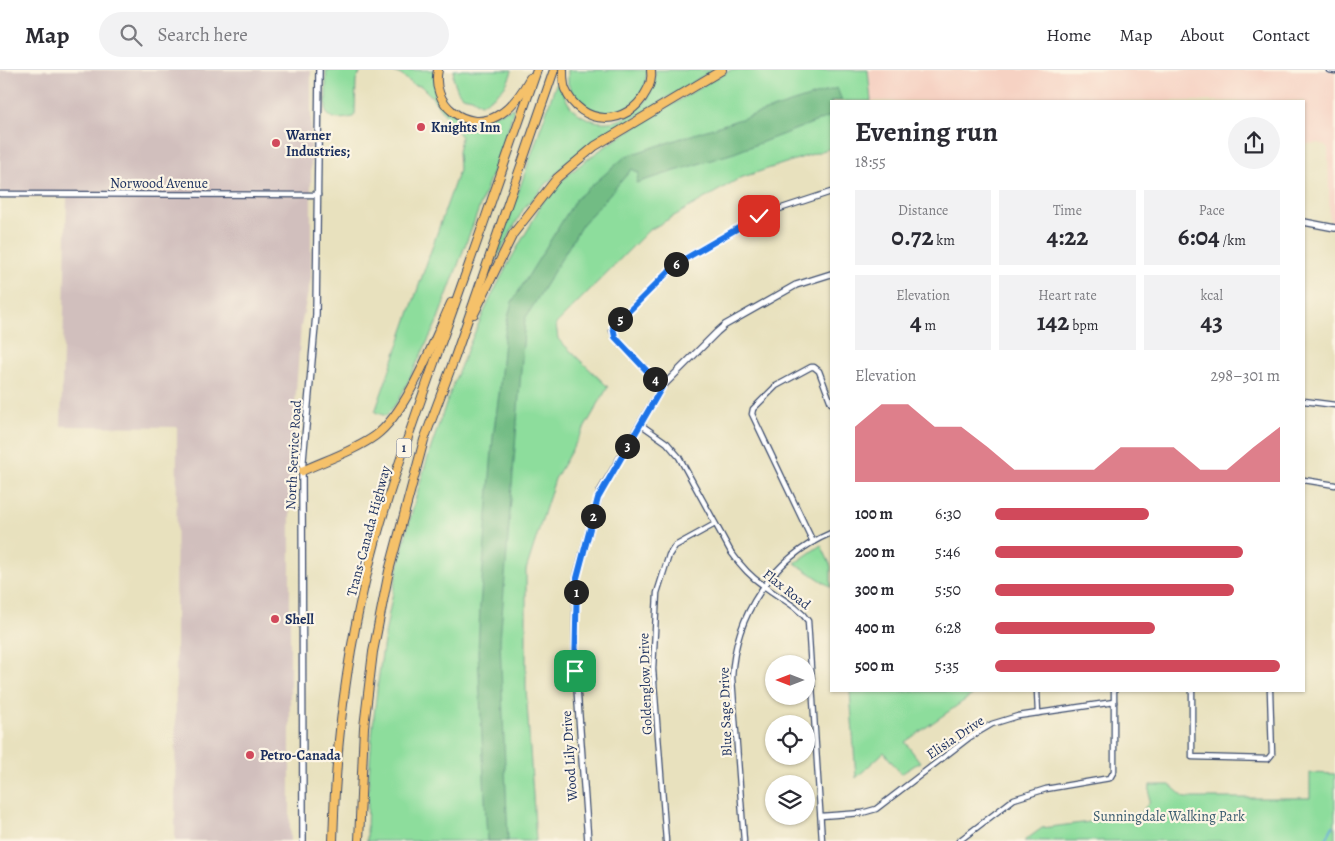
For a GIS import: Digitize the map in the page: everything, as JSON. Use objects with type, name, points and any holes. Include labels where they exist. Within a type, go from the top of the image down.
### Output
[{"type":"highway","points":[[438,70],[436,82],[443,103],[450,111],[478,121],[497,116],[509,107],[517,99],[536,70]]},
{"type":"highway","name":"Trans-Canada Highway","points":[[333,841],[337,764],[351,653],[366,581],[381,524],[408,437],[536,70]]},
{"type":"highway","name":"1","points":[[359,841],[364,727],[373,652],[389,571],[424,440],[455,357],[554,70]]},
{"type":"highway","points":[[563,70],[564,87],[578,108],[591,116],[605,119],[618,117],[630,112],[641,102],[649,87],[651,70]]},
{"type":"highway","points":[[455,357],[513,234],[557,178],[595,146],[722,70]]},
{"type":"highway","points":[[302,471],[375,436],[391,420],[403,403],[469,266]]},
{"type":"street","name":"North Service Road","points":[[303,841],[302,471],[316,315],[319,70]]},
{"type":"street","points":[[1329,70],[1335,72]]},
{"type":"street","points":[[662,387],[615,337],[612,330],[615,324],[680,261],[764,214],[830,192]]},
{"type":"street","name":"Norwood Avenue","points":[[0,194],[318,195]]},
{"type":"street","points":[[1305,222],[1335,228]]},
{"type":"street","name":"Wood Lily Drive","points":[[588,841],[575,671],[577,578],[598,498],[662,387],[725,325],[796,285],[830,274]]},
{"type":"street","points":[[813,542],[752,414],[753,409],[776,386],[811,366],[819,371],[830,400]]},
{"type":"street","points":[[1305,401],[1335,405]]},
{"type":"street","name":"Flax Road","points":[[640,424],[674,450],[736,559],[763,586],[801,612],[808,621],[822,841]]},
{"type":"street","points":[[1305,480],[1335,485]]},
{"type":"street","name":"Goldenglow Drive","points":[[666,841],[653,668],[657,593],[675,546],[715,524]]},
{"type":"street","name":"Blue Sage Drive","points":[[744,841],[733,670],[735,651],[750,608],[763,586],[782,565],[813,542],[830,534]]},
{"type":"street","points":[[1038,692],[1038,713]]},
{"type":"street","points":[[959,841],[1014,799],[1046,790],[1110,778],[1114,770],[1114,692]]},
{"type":"street","points":[[1192,692],[1192,757],[1268,759],[1272,754],[1270,692]]},
{"type":"street","name":"Elisia Drive","points":[[820,816],[872,811],[977,732],[999,722],[1038,713],[1114,702]]},
{"type":"shaded area","points":[[0,70],[311,70],[311,278],[301,326],[290,469],[290,841],[175,841],[177,427],[61,426],[67,197],[0,197]]},
{"type":"shaded area","points":[[868,70],[1335,71],[1335,228],[1330,227],[1328,148],[1320,143],[1305,144],[1305,100],[871,100]]},
{"type":"green space","points":[[326,70],[362,70],[356,80],[355,114],[353,117],[334,118],[326,112]]},
{"type":"green space","points":[[389,70],[434,70],[436,91],[454,110],[478,120],[514,108],[507,133],[436,324],[399,400],[386,416],[375,412],[459,170],[458,152],[461,137],[432,97],[421,86],[414,85],[401,75]]},
{"type":"green space","points":[[454,70],[512,70],[508,82],[501,91],[481,104],[472,98],[462,96],[458,91],[453,78]]},
{"type":"green space","points":[[568,70],[647,70],[645,87],[640,97],[628,108],[607,115],[590,110],[577,101],[568,84]]},
{"type":"green space","points":[[655,70],[713,70],[587,147],[567,162],[524,208],[492,267],[556,84],[560,86],[571,107],[583,116],[604,122],[614,121],[633,113],[642,105],[652,90]]},
{"type":"green space","points":[[731,70],[868,70],[871,100],[830,100],[830,148],[740,178],[648,231],[556,324],[558,339],[608,387],[555,479],[526,570],[526,688],[536,841],[367,841],[369,772],[376,702],[386,632],[399,563],[417,494],[438,427],[463,361],[491,297],[541,204],[558,185],[586,160],[618,138]]},
{"type":"green space","points":[[837,88],[842,100],[830,100],[830,116],[734,153],[636,183],[639,173],[632,169],[582,225],[525,319],[500,641],[508,841],[487,841],[478,653],[493,437],[507,321],[512,302],[576,199],[626,156]]},
{"type":"green space","points":[[821,545],[830,564],[830,586],[795,563]]},
{"type":"green space","points":[[850,692],[977,692],[905,742],[920,762],[901,774],[884,752],[856,778]]},
{"type":"green space","name":"Sunningdale Walking Park","points":[[1310,773],[1335,774],[1335,841],[1024,841],[1042,828],[1138,816],[1149,803],[1150,785],[1170,785],[1185,798],[1310,798]]},
{"type":"waterway","points":[[1325,841],[1333,826]]},
{"type":"place","name":"Knights Inn","points":[[421,127]]},
{"type":"place","name":"Warner Industries;","points":[[276,143]]},
{"type":"place","name":"Shell","points":[[275,619]]},
{"type":"place","name":"Petro-Canada","points":[[250,755]]},
{"type":"route","points":[[575,671],[577,578],[598,498],[662,387],[615,337],[612,330],[613,327],[676,264],[759,216]]}]
